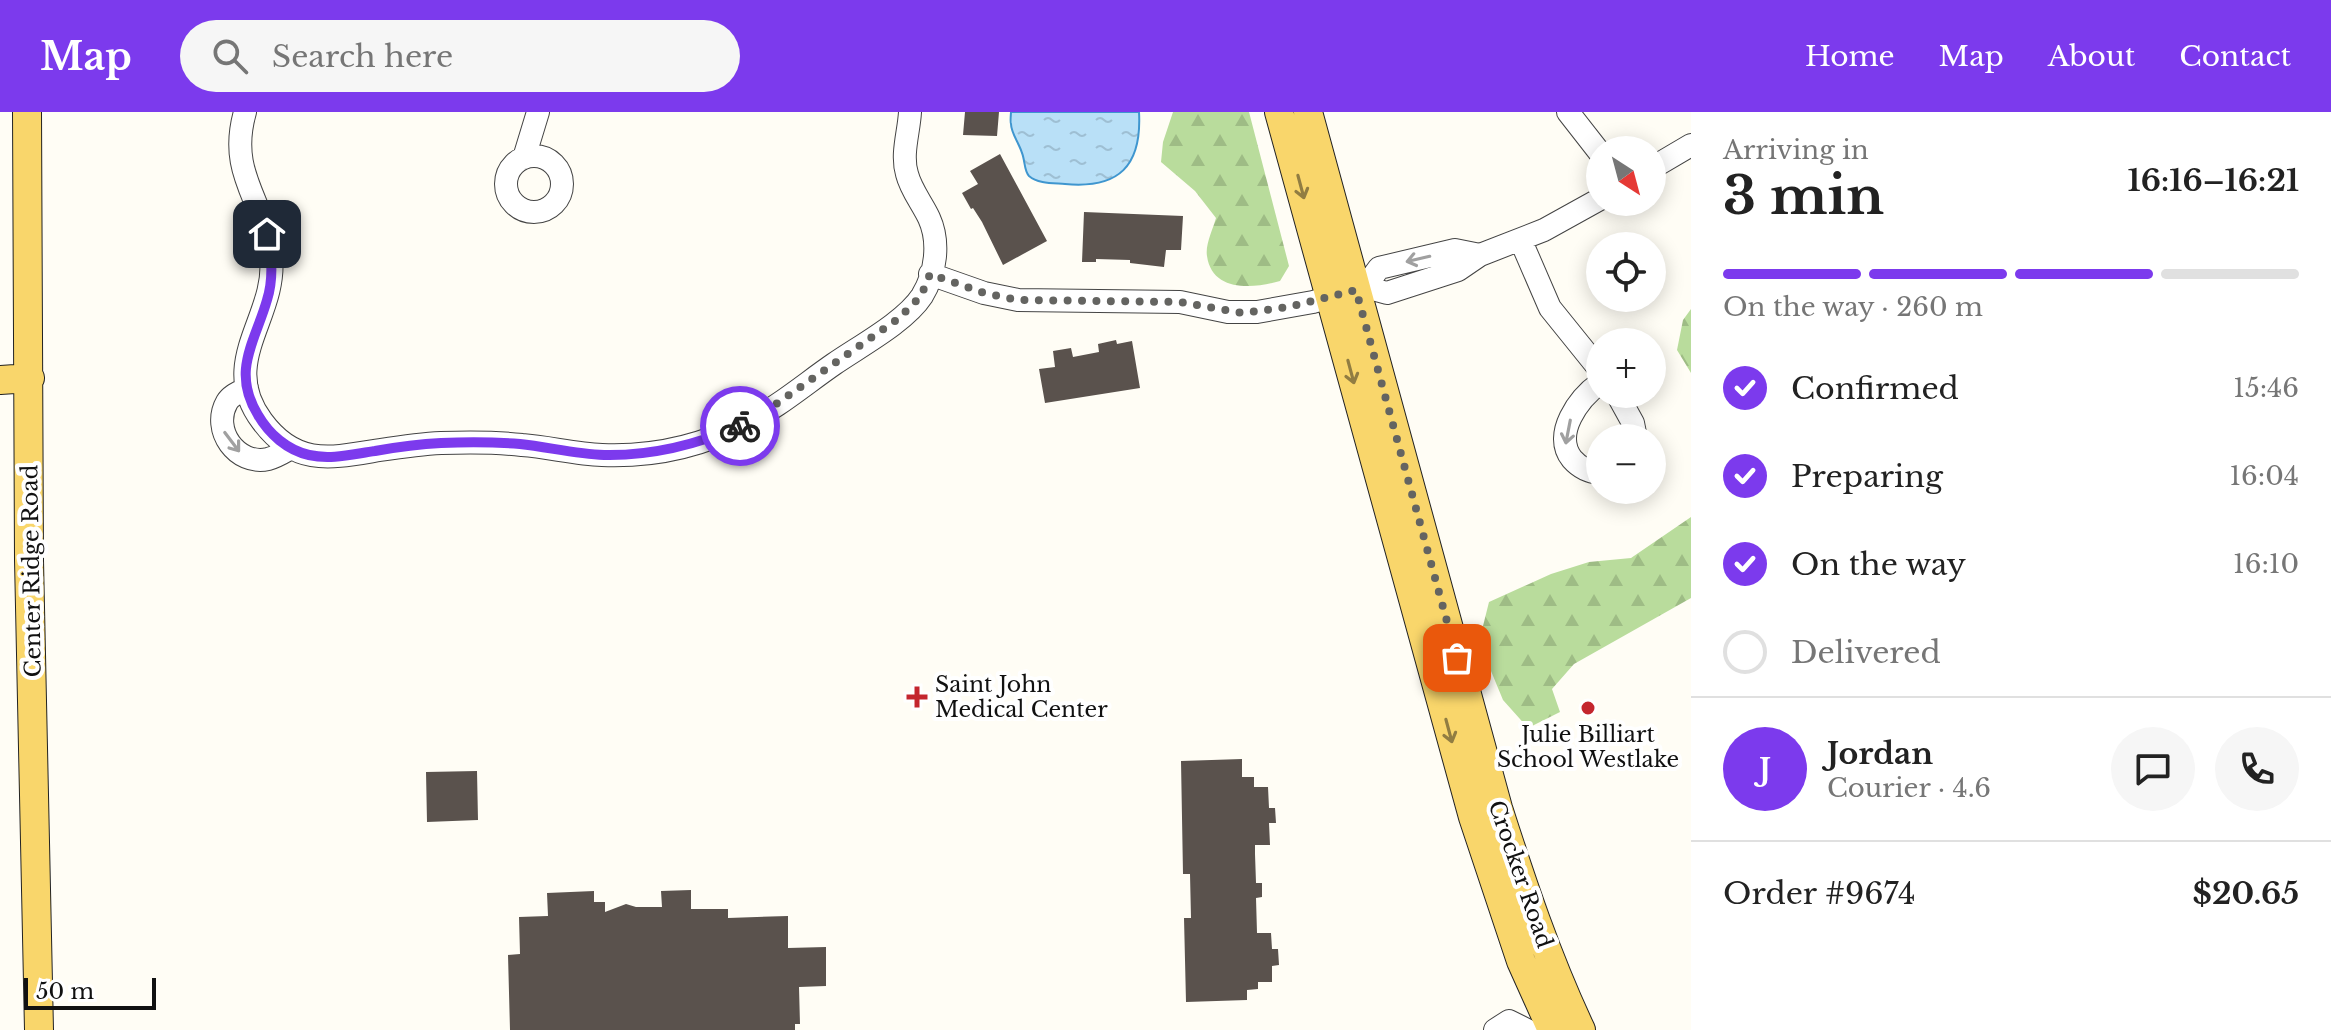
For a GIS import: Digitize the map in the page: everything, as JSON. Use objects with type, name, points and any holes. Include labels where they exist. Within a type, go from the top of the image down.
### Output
[{"type":"main road","name":"Center Ridge Road","points":[[27,112],[29,560],[39,1030]]},
{"type":"main road","name":"Crocker Road","points":[[1279,112],[1351,291]]},
{"type":"main road","name":"Crocker Road","points":[[1308,112],[1351,291],[1498,808],[1566,1028]]},
{"type":"main road","points":[[0,380],[30,378]]},
{"type":"street","points":[[524,158],[538,112]]},
{"type":"street","points":[[244,113],[240,137],[243,172],[267,234],[272,271],[268,298],[247,352],[247,388],[256,413],[281,442],[312,456],[326,457],[443,443],[520,444],[601,455],[637,454],[685,446],[718,436],[757,417],[898,319],[921,296],[934,259],[935,236],[906,172],[910,112]]},
{"type":"street","points":[[1568,112],[1587,136]]},
{"type":"street","points":[[1666,160],[1691,145]]},
{"type":"street","points":[[930,274],[984,293],[1018,300],[1180,302],[1243,313],[1282,309],[1351,291],[1387,293],[1458,270],[1480,255],[1521,241],[1586,207]]},
{"type":"street","points":[[1521,241],[1550,308],[1586,353]]},
{"type":"street","points":[[247,388],[231,398],[224,410],[223,428],[228,444],[241,454],[260,460],[270,459],[291,448]]},
{"type":"street","points":[[1586,395],[1566,427],[1564,436],[1568,454],[1586,471]]},
{"type":"street","points":[[1495,1030],[1509,1021],[1527,1030]]},
{"type":"green space","points":[[1173,112],[1249,112],[1289,266],[1280,281],[1258,286],[1235,285],[1225,282],[1210,268],[1207,247],[1216,218],[1195,191],[1161,162],[1163,142]]},
{"type":"green space","points":[[1691,309],[1691,373],[1677,350],[1683,320]]},
{"type":"green space","points":[[1691,517],[1691,598],[1574,664],[1552,689],[1560,712],[1528,728],[1503,700],[1479,642],[1489,602],[1551,574],[1589,562],[1631,558]]},
{"type":"water","points":[[1011,112],[1139,112],[1136,147],[1131,160],[1113,178],[1084,185],[1041,182],[1026,171],[1011,127]]},
{"type":"building","points":[[965,112],[999,112],[997,136],[963,135]]},
{"type":"building","points":[[1000,154],[1047,241],[1003,265],[982,222],[962,193],[978,184],[970,171]]},
{"type":"building","points":[[1084,212],[1183,216],[1181,250],[1166,250],[1164,267],[1130,263],[1130,260],[1096,259],[1096,262],[1082,262]]},
{"type":"building","points":[[1116,340],[1117,344],[1132,341],[1140,388],[1045,403],[1039,369],[1055,367],[1053,351],[1071,348],[1073,357],[1099,352],[1098,344]]},
{"type":"building","points":[[1242,759],[1242,777],[1254,777],[1254,787],[1268,787],[1269,808],[1275,808],[1276,823],[1269,823],[1270,845],[1255,845],[1256,883],[1262,883],[1262,897],[1256,898],[1257,933],[1271,933],[1272,949],[1278,949],[1279,965],[1272,966],[1272,982],[1258,982],[1258,989],[1247,990],[1247,1000],[1186,1002],[1184,918],[1191,918],[1190,874],[1183,874],[1181,761]]},
{"type":"building","points":[[477,771],[478,820],[427,822],[426,772]]},
{"type":"building","points":[[691,890],[691,909],[728,909],[728,918],[788,916],[788,948],[826,947],[826,986],[799,987],[800,1024],[795,1024],[795,1030],[510,1030],[508,955],[520,954],[519,917],[548,916],[547,893],[594,891],[594,902],[605,902],[605,912],[626,904],[662,907],[661,891]]},
{"type":"way so far","points":[[740,426],[906,313],[921,296],[930,274],[984,293],[1018,300],[1180,302],[1243,313],[1289,307],[1356,290],[1457,658]]},
{"type":"place","name":"Saint John Medical Center","points":[[917,697]]},
{"type":"place","name":"Julie Billiart School Westlake","points":[[1588,708]]},
{"type":"route","points":[[267,234],[271,284],[247,352],[247,384],[256,413],[281,442],[302,453],[326,457],[399,447],[463,443],[520,444],[601,455],[637,454],[685,446],[740,426]]}]
